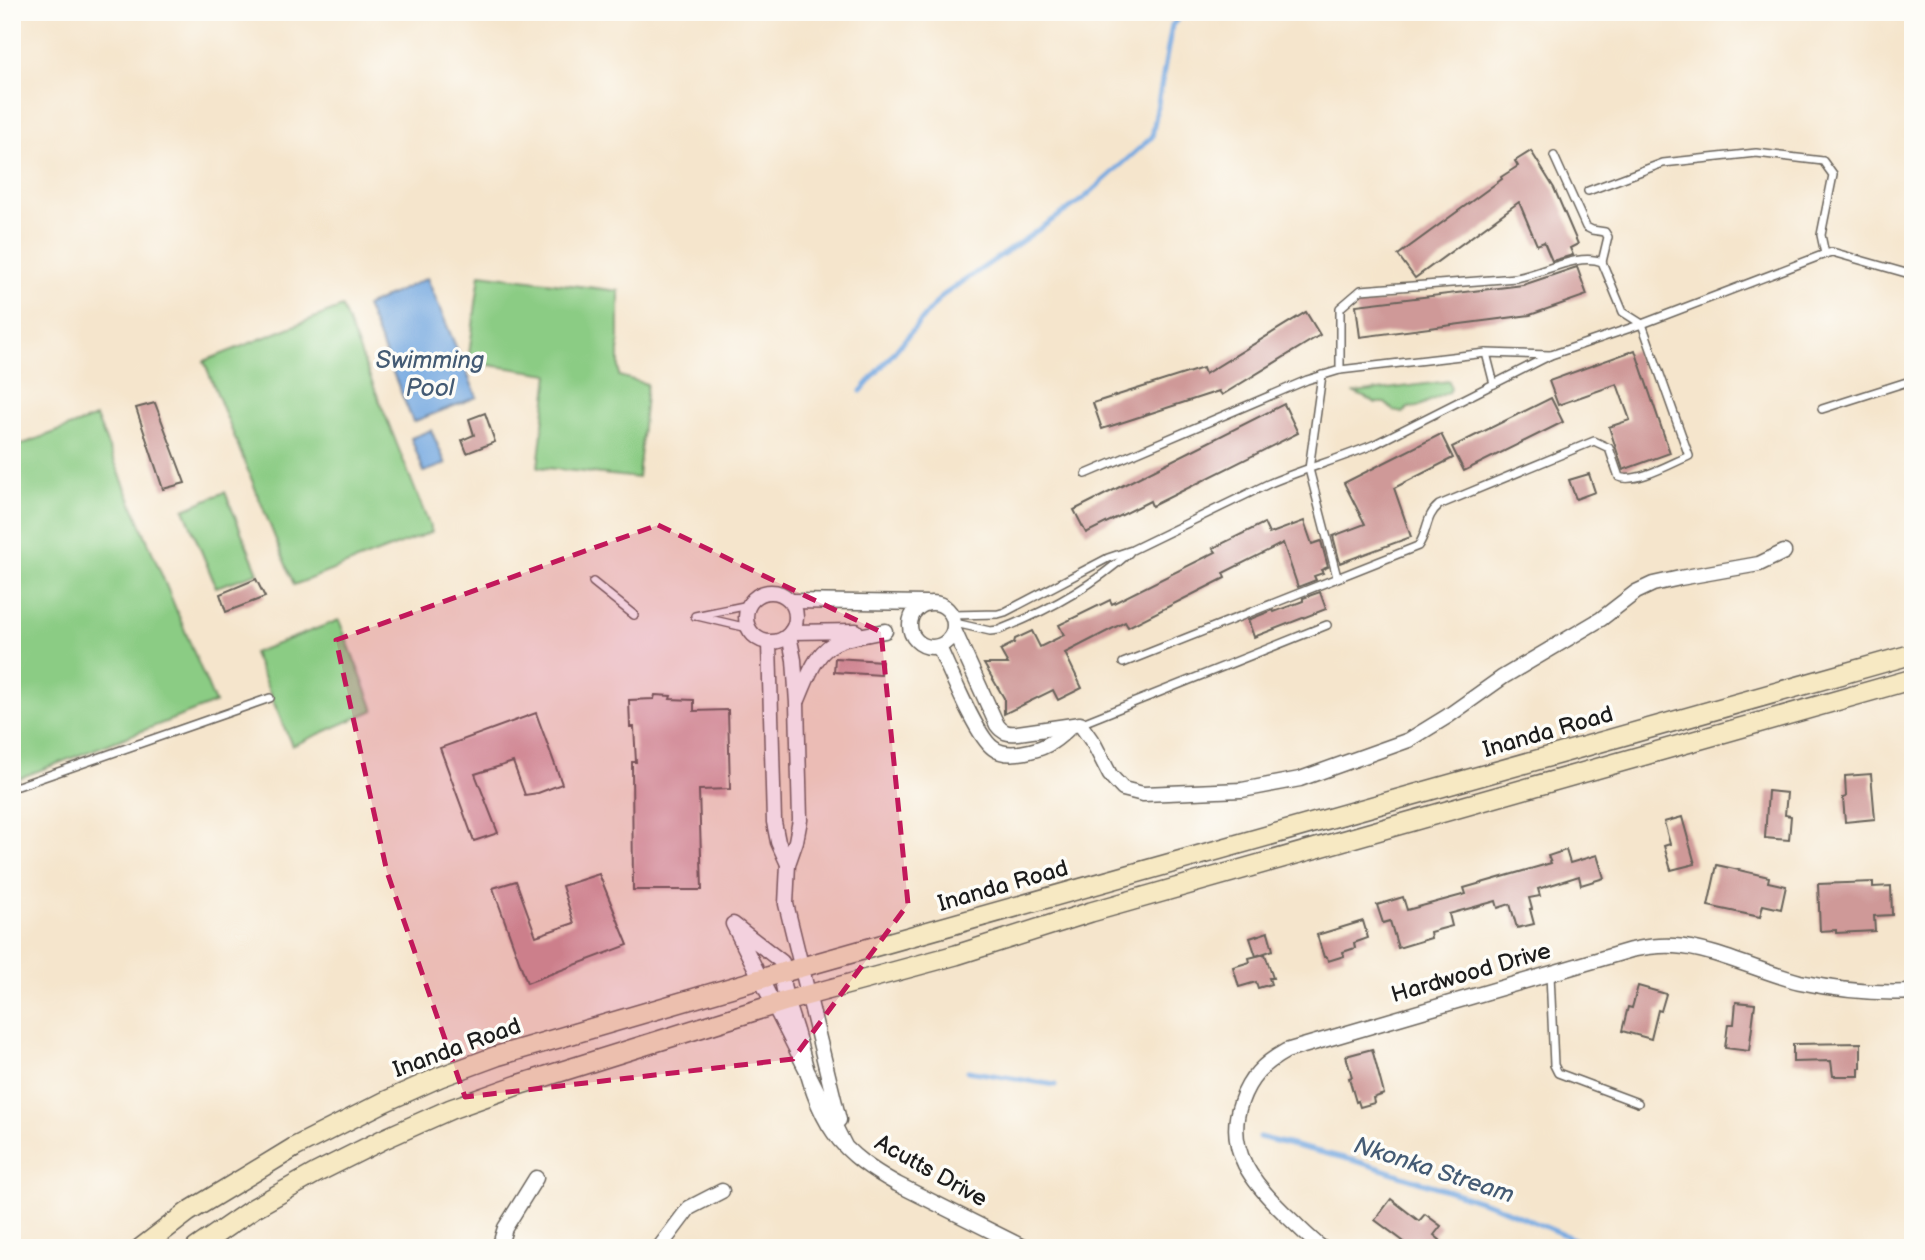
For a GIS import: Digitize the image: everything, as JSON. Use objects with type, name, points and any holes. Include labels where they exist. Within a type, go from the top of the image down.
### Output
[{"type":"main road","name":"Inanda Road","points":[[141,1248],[188,1212],[295,1147],[384,1102],[497,1056],[781,973],[1913,654]]},
{"type":"main road","points":[[195,1248],[316,1173],[451,1109],[517,1085],[786,1001],[956,955],[1091,912],[1913,679]]},
{"type":"street","points":[[791,601],[797,615],[796,623],[790,634],[782,640],[769,643],[757,638],[748,628],[746,620],[749,605],[761,594],[769,592],[777,592],[791,601],[942,605],[954,623],[997,725],[1002,731],[1009,734],[1075,725],[1094,744],[1110,775],[1123,789],[1143,794],[1242,790],[1300,779],[1409,740],[1503,677],[1601,619],[1636,592],[1653,584],[1759,564],[1784,552]]},
{"type":"street","points":[[927,603],[913,613],[910,621],[910,630],[918,642],[924,646],[939,647],[946,643],[954,623]]},
{"type":"street","points":[[790,634],[910,630]]},
{"type":"street","points":[[797,703],[816,660],[825,650],[843,640],[885,631]]},
{"type":"street","points":[[790,634],[797,703],[800,820],[788,864],[786,904],[845,1146]]},
{"type":"street","points":[[769,643],[774,822],[778,842],[788,864]]},
{"type":"street","points":[[939,647],[981,735],[992,748],[1013,754],[1041,748],[1059,739],[1075,725]]},
{"type":"street","points":[[781,973],[782,962],[733,924],[845,1146]]},
{"type":"street","name":"Hardwood Drive","points":[[1322,1248],[1261,1191],[1245,1167],[1238,1147],[1238,1110],[1246,1087],[1269,1060],[1286,1051],[1652,946],[1699,950],[1799,982],[1851,992],[1913,992]]},
{"type":"street","name":"Acutts Drive","points":[[781,973],[786,1001],[818,1102],[835,1134],[845,1146],[859,1159],[897,1184],[1025,1248]]},
{"type":"street","points":[[499,1248],[505,1228],[536,1178]]},
{"type":"street","points":[[659,1248],[689,1209],[722,1191]]},
{"type":"lane","points":[[1588,191],[1663,163],[1756,153],[1823,161],[1833,175],[1821,235],[1825,254]]},
{"type":"lane","points":[[1123,663],[1419,546],[1424,539],[1432,510],[1439,505],[1594,442],[1609,448],[1619,477],[1626,480],[1689,456],[1642,324],[1623,312],[1602,262],[1608,237],[1605,232],[1586,227],[1554,156]]},
{"type":"lane","points":[[954,623],[1005,612],[1108,558],[1132,551],[1268,484],[1375,444],[1551,355],[1642,324],[1825,254],[1832,252],[1913,275]]},
{"type":"lane","points":[[1340,370],[1340,308],[1362,290],[1501,280],[1530,276],[1584,258],[1602,262]]},
{"type":"lane","points":[[1086,474],[1294,385],[1340,370],[1486,353],[1551,355]]},
{"type":"lane","points":[[1486,353],[1494,384]]},
{"type":"lane","points":[[1322,375],[1309,469],[1337,577]]},
{"type":"lane","points":[[1822,409],[1913,380]]},
{"type":"lane","points":[[954,623],[990,631],[1009,626],[1090,583],[1132,551]]},
{"type":"lane","points":[[593,582],[634,615]]},
{"type":"lane","points":[[748,628],[695,616],[749,605]]},
{"type":"lane","points":[[1005,612],[1009,626]]},
{"type":"lane","points":[[1075,725],[1327,625]]},
{"type":"lane","points":[[18,786],[270,698]]},
{"type":"lane","points":[[1550,974],[1554,1065],[1558,1073],[1638,1103]]},
{"type":"highlighted area","points":[[658,525],[881,632],[908,904],[793,1059],[465,1097],[387,872],[336,640]]},
{"type":"green space","points":[[480,274],[619,291],[619,376],[647,384],[638,478],[538,467],[549,374],[468,362]]},
{"type":"green space","points":[[342,307],[432,532],[294,585],[204,361]]},
{"type":"green space","points":[[1449,381],[1449,392],[1417,407],[1408,408],[1403,413],[1394,411],[1385,403],[1376,403],[1355,393]]},
{"type":"green space","points":[[96,417],[215,703],[12,781],[12,448]]},
{"type":"green space","points":[[225,492],[258,573],[216,587],[184,509]]},
{"type":"green space","points":[[339,620],[374,710],[292,746],[253,653]]},
{"type":"water","name":"Swimming Pool","points":[[427,278],[477,397],[413,422],[366,306]]},
{"type":"water","points":[[431,430],[446,464],[424,472],[411,438]]},
{"type":"building","points":[[1531,151],[1554,188],[1578,244],[1570,248],[1573,255],[1552,261],[1544,242],[1537,245],[1519,202],[1415,278],[1398,255],[1502,179],[1501,177],[1518,166],[1515,161]]},
{"type":"building","points":[[1577,267],[1587,295],[1530,315],[1360,337],[1356,305],[1523,285]]},
{"type":"building","points":[[1306,312],[1320,335],[1222,395],[1219,391],[1102,429],[1093,403],[1203,368],[1205,374]]},
{"type":"building","points":[[1635,350],[1670,453],[1623,470],[1609,427],[1630,420],[1617,384],[1558,405],[1549,381]]},
{"type":"building","points":[[1551,398],[1563,422],[1464,471],[1452,447]]},
{"type":"building","points":[[155,403],[185,483],[163,489],[136,408]]},
{"type":"building","points":[[1284,404],[1298,433],[1152,506],[1150,501],[1086,533],[1074,510]]},
{"type":"building","points":[[485,413],[495,442],[467,453],[462,440],[474,435],[469,419]]},
{"type":"building","points":[[1441,434],[1453,458],[1394,488],[1411,537],[1340,563],[1333,536],[1365,524],[1344,483]]},
{"type":"building","points":[[1589,474],[1595,492],[1576,499],[1569,480]]},
{"type":"building","points":[[1304,521],[1312,544],[1321,541],[1328,567],[1321,570],[1323,573],[1314,576],[1316,580],[1298,587],[1283,543],[1223,573],[1225,578],[1128,627],[1125,622],[1065,653],[1082,688],[1058,700],[1053,690],[1004,714],[1004,698],[984,664],[1008,664],[1000,650],[1014,643],[1015,639],[1032,631],[1040,647],[1064,635],[1059,625],[1110,600],[1112,604],[1216,552],[1213,548],[1264,523],[1269,534]]},
{"type":"building","points":[[256,579],[265,597],[226,612],[220,594]]},
{"type":"building","points":[[1320,592],[1326,609],[1254,637],[1248,620],[1303,601],[1303,598]]},
{"type":"building","points":[[835,658],[882,661],[881,675],[834,672]]},
{"type":"building","points":[[655,695],[694,700],[694,711],[728,710],[730,789],[699,790],[702,890],[633,890],[632,762],[636,762],[629,700],[654,699]]},
{"type":"building","points":[[536,713],[562,784],[525,795],[513,762],[475,774],[498,833],[474,841],[440,748]]},
{"type":"building","points":[[1871,774],[1875,819],[1845,822],[1845,776]]},
{"type":"building","points":[[1768,791],[1787,793],[1785,815],[1791,816],[1789,840],[1765,838]]},
{"type":"building","points":[[1682,817],[1695,864],[1671,870],[1664,846],[1670,844],[1664,822]]},
{"type":"building","points":[[1566,850],[1570,863],[1597,855],[1604,878],[1581,885],[1579,876],[1538,889],[1540,896],[1529,898],[1534,924],[1517,928],[1510,904],[1498,908],[1496,901],[1449,914],[1452,926],[1430,932],[1431,938],[1398,948],[1390,921],[1383,923],[1377,905],[1403,897],[1407,910],[1466,894],[1464,888],[1551,863],[1548,856]]},
{"type":"building","points":[[1717,865],[1769,877],[1768,882],[1786,886],[1781,909],[1763,905],[1760,917],[1708,906]]},
{"type":"building","points":[[599,874],[628,945],[527,983],[493,888],[516,881],[536,936],[574,923],[562,886]]},
{"type":"building","points":[[1873,882],[1873,887],[1891,886],[1892,915],[1874,916],[1875,931],[1820,931],[1818,884]]},
{"type":"building","points":[[1363,921],[1368,938],[1354,943],[1355,948],[1343,952],[1344,956],[1328,961],[1327,957],[1324,957],[1317,935]]},
{"type":"building","points":[[1268,932],[1273,950],[1256,956],[1250,938]]},
{"type":"building","points":[[1265,954],[1273,978],[1269,978],[1271,984],[1258,988],[1256,982],[1239,987],[1233,967],[1250,962],[1249,958]]},
{"type":"building","points":[[1638,986],[1666,994],[1661,1011],[1658,1010],[1651,1039],[1622,1031],[1628,1007],[1632,1008]]},
{"type":"building","points":[[1736,1002],[1755,1004],[1749,1051],[1725,1048],[1728,1024],[1734,1024]]},
{"type":"building","points":[[1861,1043],[1859,1076],[1833,1076],[1831,1061],[1793,1062],[1793,1044]]},
{"type":"building","points":[[1372,1049],[1384,1094],[1373,1098],[1374,1103],[1360,1107],[1349,1078],[1352,1077],[1346,1056]]},
{"type":"building","points":[[1391,1199],[1419,1221],[1425,1214],[1441,1226],[1434,1235],[1440,1240],[1435,1248],[1398,1248],[1403,1241],[1375,1220]]},
{"type":"waterway","points":[[861,391],[942,296],[1083,199],[1152,137],[1172,25],[1185,12]]},
{"type":"waterway","name":"Nkonka Stream","points":[[968,1071],[1055,1085]]},
{"type":"waterway","name":"Nkonka Stream","points":[[1259,1137],[1356,1161],[1496,1206],[1595,1248]]}]
